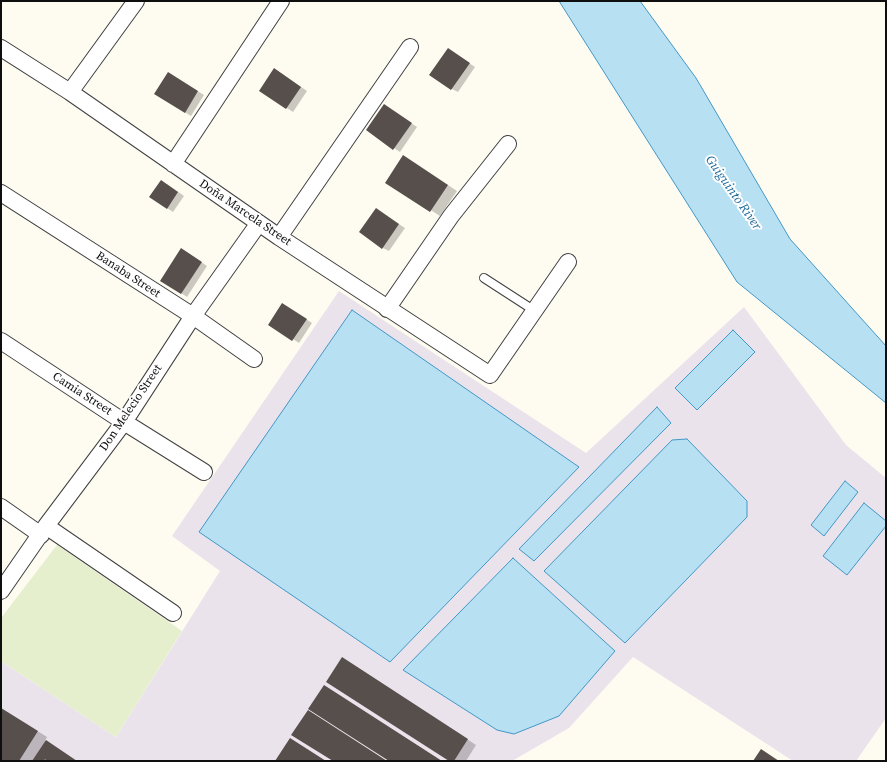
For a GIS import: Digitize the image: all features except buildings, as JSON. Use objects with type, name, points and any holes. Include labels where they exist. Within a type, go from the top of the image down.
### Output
[{"type":"street","points":[[70,92],[136,1]]},
{"type":"street","points":[[173,164],[281,1]]},
{"type":"street","points":[[279,237],[410,47]]},
{"type":"street","name":"Doña Marcela Street","points":[[1,48],[70,92],[279,237],[490,375],[535,311]]},
{"type":"street","points":[[387,308],[452,216],[508,144]]},
{"type":"street","name":"Banaba Street","points":[[1,193],[193,316],[254,359]]},
{"type":"street","name":"Don Melecio Street","points":[[1,591],[124,422],[193,316],[259,223]]},
{"type":"street","points":[[535,311],[568,262]]},
{"type":"street","name":"Camia Street","points":[[1,341],[124,422],[204,472]]},
{"type":"street","points":[[1,507],[44,531],[173,613]]},
{"type":"lane","points":[[484,278],[535,311]]},
{"type":"shaded area","points":[[339,291],[586,453],[744,307],[846,445],[886,478],[886,718],[856,761],[793,761],[633,657],[569,728],[512,761],[1,761],[1,661],[116,737],[220,571],[172,536]]},
{"type":"green space","points":[[57,545],[182,631],[116,737],[1,661],[1,618]]},
{"type":"water","name":"Guiguinto River","points":[[559,1],[640,1],[696,78],[790,239],[886,346],[886,403],[737,282]]},
{"type":"water","points":[[352,310],[579,467],[390,662],[199,532]]},
{"type":"water","points":[[733,330],[755,352],[697,410],[675,388]]},
{"type":"water","points":[[657,407],[671,423],[534,561],[519,549]]},
{"type":"water","points":[[687,439],[747,501],[747,517],[625,643],[544,571],[672,440]]},
{"type":"water","points":[[845,481],[858,492],[824,536],[811,525]]},
{"type":"water","points":[[864,503],[886,521],[886,526],[847,575],[823,556]]},
{"type":"water","points":[[513,558],[615,651],[559,716],[514,734],[497,730],[403,670]]}]
